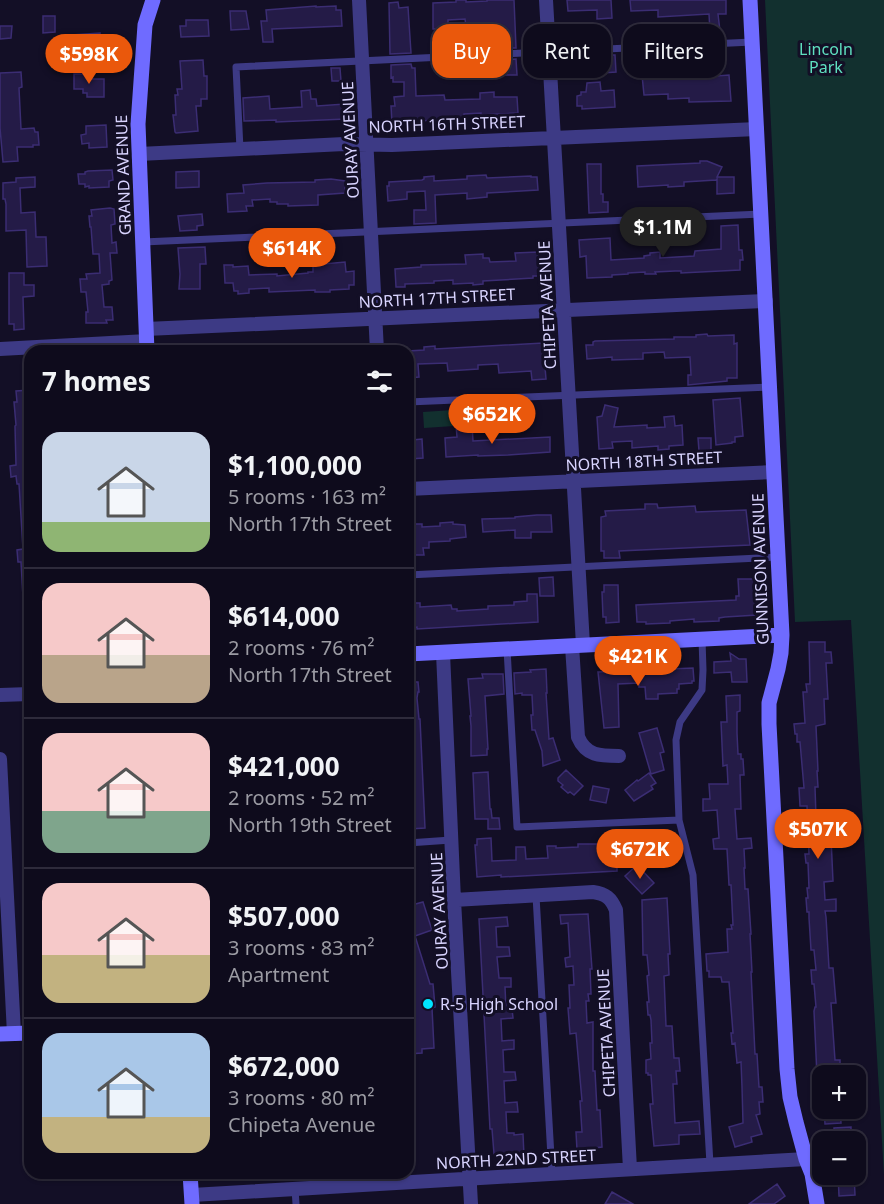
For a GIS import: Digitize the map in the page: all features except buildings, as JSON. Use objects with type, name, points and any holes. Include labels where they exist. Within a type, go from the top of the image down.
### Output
[{"type":"street","name":"GRAND AVENUE","points":[[147,340],[138,124],[145,25],[153,0]]},
{"type":"street","name":"OURAY AVENUE","points":[[359,0],[377,345]]},
{"type":"street","name":"CHIPETA AVENUE","points":[[546,0],[547,24]]},
{"type":"street","name":"GUNNISON AVENUE","points":[[750,0],[782,635],[780,661],[769,703],[769,724],[787,1069],[790,1096],[812,1174],[817,1204]]},
{"type":"street","name":"CHIPETA AVENUE","points":[[551,78],[578,566],[578,737],[582,746],[589,751],[606,756],[619,756]]},
{"type":"street","name":"NORTH 16TH STREET","points":[[139,154],[757,129]]},
{"type":"street","name":"NORTH 17TH STREET","points":[[98,345],[376,318],[766,301]]},
{"type":"street","name":"NORTH 17TH STREET","points":[[0,349],[24,349]]},
{"type":"street","name":"NORTH 18TH STREET","points":[[414,489],[774,472]]},
{"type":"street","points":[[414,654],[782,635]]},
{"type":"street","name":"OURAY AVENUE","points":[[443,653],[471,1204]]},
{"type":"street","points":[[0,695],[24,693]]},
{"type":"street","points":[[0,759],[7,1034],[24,1033]]},
{"type":"street","name":"CHIPETA AVENUE","points":[[536,896],[593,892],[608,897],[616,910],[630,1169]]},
{"type":"street","points":[[454,900],[536,896]]},
{"type":"street","name":"NORTH 22ND STREET","points":[[192,1199],[295,1188],[806,1159]]},
{"type":"street","points":[[190,1179],[192,1199]]},
{"type":"lane","points":[[611,48],[752,42]]},
{"type":"lane","points":[[240,149],[236,67],[523,52]]},
{"type":"lane","points":[[143,242],[761,214]]},
{"type":"lane","points":[[414,402],[770,387]]},
{"type":"lane","points":[[414,575],[778,557]]},
{"type":"lane","points":[[702,639],[702,690],[680,722],[676,740],[679,820],[693,875],[710,1164]]},
{"type":"lane","points":[[507,649],[518,827],[679,820]]},
{"type":"lane","points":[[414,843],[452,840]]},
{"type":"lane","points":[[536,896],[552,1174]]},
{"type":"lane","points":[[295,1188],[296,1204]]},
{"type":"green space","name":"Lincoln Park","points":[[765,0],[884,0],[884,1175],[851,620],[795,622]]},
{"type":"green space","points":[[453,410],[454,426],[424,428],[423,412]]},
{"type":"place","name":"R-5 High School","points":[[428,1004]]}]
